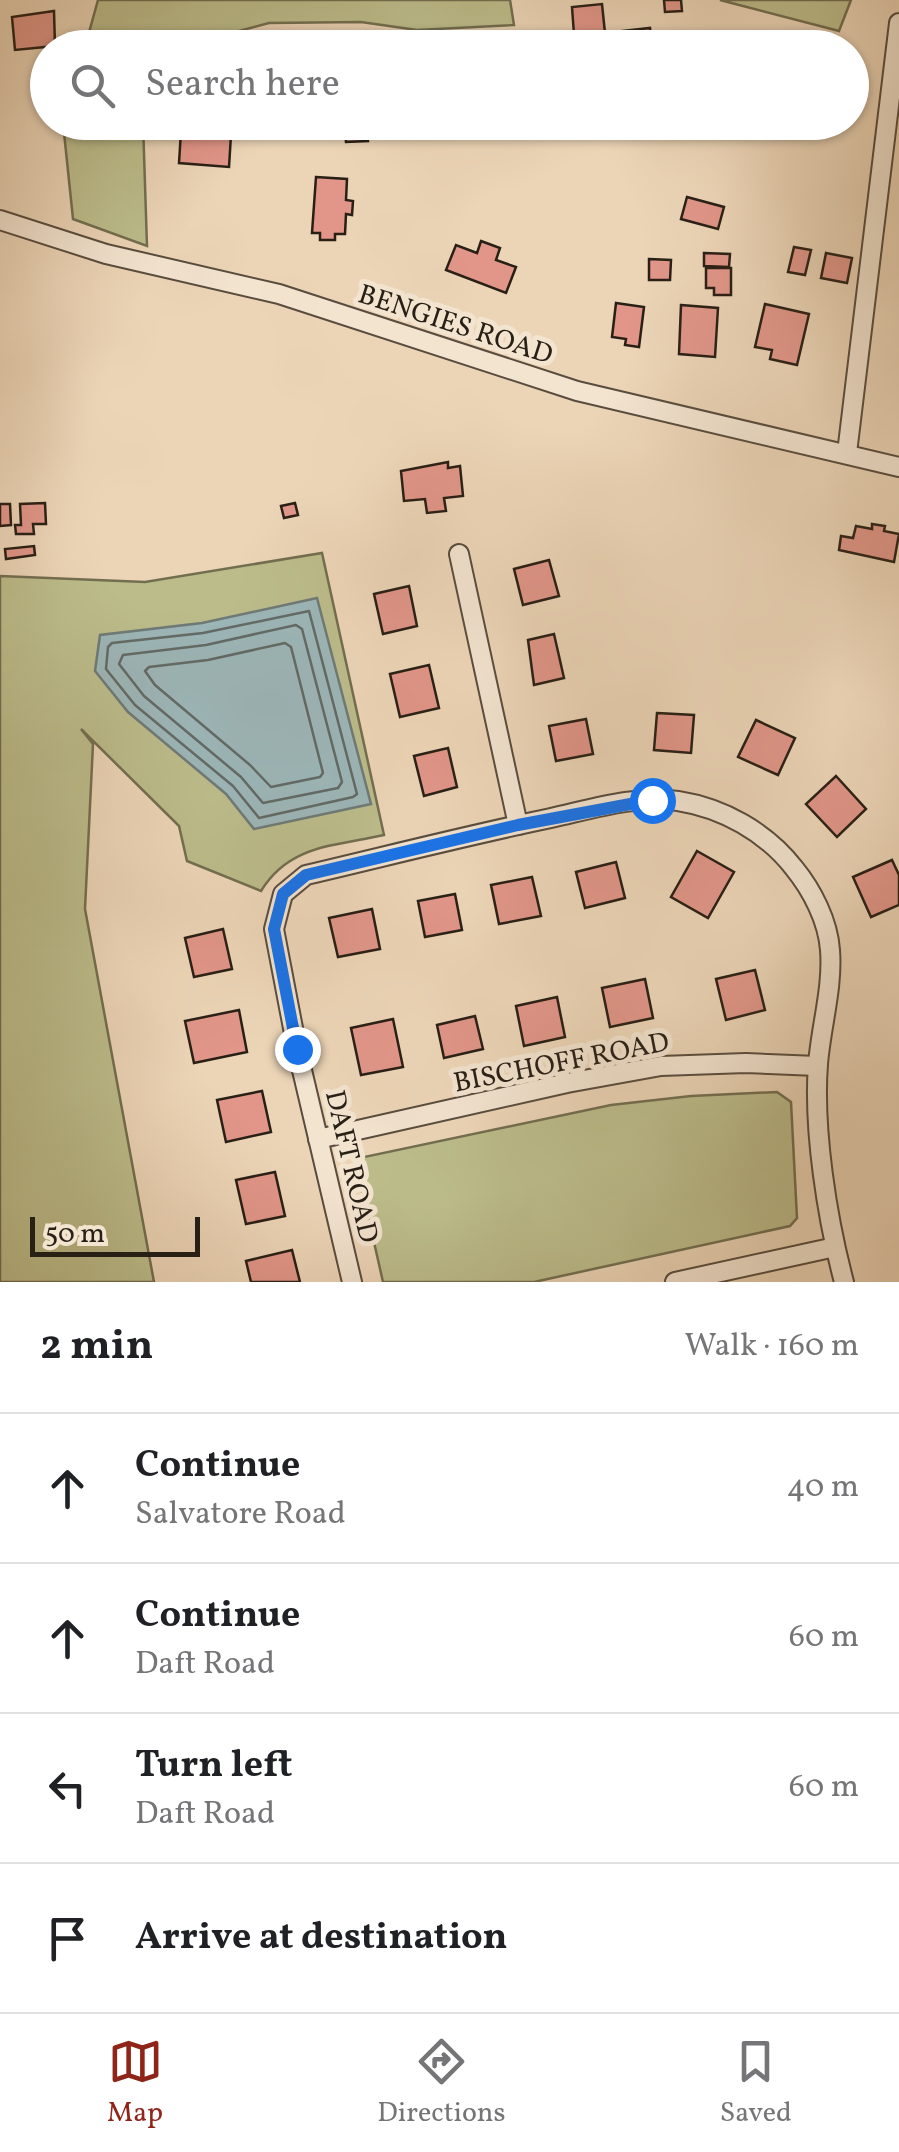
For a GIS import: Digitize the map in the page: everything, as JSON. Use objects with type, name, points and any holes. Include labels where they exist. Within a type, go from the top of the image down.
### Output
[{"type":"street","points":[[847,453],[899,23]]},
{"type":"street","name":"BENGIES ROAD","points":[[0,220],[106,254],[278,294],[577,390],[899,467]]},
{"type":"street","points":[[459,554],[518,825]]},
{"type":"street","name":"DAFT ROAD","points":[[352,1282],[274,929],[283,894],[306,875],[629,802],[679,802],[713,810],[747,826],[779,849],[805,882],[822,916],[830,948],[830,980],[818,1066],[824,1171],[844,1282]]},
{"type":"street","name":"BISCHOFF ROAD","points":[[318,1140],[566,1083],[661,1066],[818,1066]]},
{"type":"street","points":[[675,1282],[835,1247]]},
{"type":"green space","points":[[98,0],[510,0],[514,25],[417,30],[361,22],[269,23],[242,30],[90,30]]},
{"type":"green space","points":[[720,0],[851,0],[839,30]]},
{"type":"green space","points":[[65,140],[144,140],[147,246],[73,219]]},
{"type":"green space","points":[[322,553],[384,835],[330,845],[299,856],[285,864],[261,891],[187,861],[179,826],[81,729],[93,744],[85,909],[154,1282],[0,1282],[0,576],[145,582]]},
{"type":"green space","points":[[777,1092],[791,1102],[797,1218],[790,1226],[534,1282],[383,1282],[357,1167],[364,1157],[611,1105]]},
{"type":"water","points":[[317,598],[371,804],[254,829],[226,794],[128,712],[95,671],[100,635],[202,623]]},
{"type":"building","points":[[664,0],[681,0],[682,11],[665,12]]},
{"type":"building","points":[[602,4],[605,30],[574,30],[572,7]]},
{"type":"building","points":[[54,11],[55,30],[30,30],[30,48],[15,50],[12,17]]},
{"type":"building","points":[[180,140],[231,140],[229,167],[179,163]]},
{"type":"building","points":[[316,177],[347,179],[346,200],[353,201],[352,215],[346,214],[345,234],[335,234],[335,240],[320,240],[320,233],[312,233]]},
{"type":"building","points":[[687,197],[724,207],[718,229],[681,219]]},
{"type":"building","points":[[481,241],[500,248],[496,260],[516,267],[506,293],[446,270],[456,245],[477,253]]},
{"type":"building","points":[[794,247],[811,250],[805,275],[788,272]]},
{"type":"building","points":[[704,253],[730,254],[729,267],[704,266]]},
{"type":"building","points":[[826,253],[852,258],[847,283],[821,278]]},
{"type":"building","points":[[649,259],[671,260],[670,280],[649,280]]},
{"type":"building","points":[[706,268],[731,268],[731,295],[714,295],[714,288],[706,288]]},
{"type":"building","points":[[616,303],[644,307],[639,347],[612,337]]},
{"type":"building","points":[[765,304],[809,314],[797,365],[770,359],[772,350],[755,347]]},
{"type":"building","points":[[681,305],[718,308],[715,357],[679,354]]},
{"type":"building","points":[[448,462],[448,468],[460,466],[463,496],[444,498],[446,511],[427,513],[425,499],[404,501],[401,471]]},
{"type":"building","points":[[45,503],[46,524],[33,524],[34,534],[16,534],[15,525],[21,525],[20,504]]},
{"type":"building","points":[[295,503],[298,515],[284,518],[281,506]]},
{"type":"building","points":[[0,504],[10,504],[11,525],[0,526]]},
{"type":"building","points":[[872,524],[899,534],[894,562],[839,550],[841,536],[853,538],[856,526],[872,529]]},
{"type":"building","points":[[34,546],[35,555],[6,559],[5,549]]},
{"type":"building","points":[[549,560],[559,596],[523,605],[514,569]]},
{"type":"building","points":[[409,586],[417,626],[383,634],[374,594]]},
{"type":"building","points":[[554,634],[564,678],[534,685],[528,640]]},
{"type":"building","points":[[429,665],[439,708],[400,717],[390,674]]},
{"type":"building","points":[[657,713],[694,715],[691,753],[654,750]]},
{"type":"building","points":[[586,719],[593,754],[556,761],[549,726]]},
{"type":"building","points":[[756,720],[795,738],[778,775],[738,757]]},
{"type":"building","points":[[448,748],[457,787],[424,796],[414,756]]},
{"type":"building","points":[[836,776],[866,809],[837,837],[806,804]]},
{"type":"building","points":[[697,851],[734,872],[708,918],[671,897]]},
{"type":"building","points":[[892,860],[899,875],[899,905],[871,917],[853,877]]},
{"type":"building","points":[[616,862],[625,898],[585,908],[576,872]]},
{"type":"building","points":[[532,877],[541,916],[499,924],[491,885]]},
{"type":"building","points":[[455,894],[462,930],[425,937],[418,901]]},
{"type":"building","points":[[372,909],[380,949],[338,957],[329,918]]},
{"type":"building","points":[[223,929],[232,969],[194,977],[185,938]]},
{"type":"building","points":[[755,970],[765,1010],[726,1020],[716,979]]},
{"type":"building","points":[[645,979],[653,1018],[610,1027],[602,988]]},
{"type":"building","points":[[557,997],[565,1037],[524,1046],[516,1006]]},
{"type":"building","points":[[239,1010],[247,1052],[194,1063],[185,1021]]},
{"type":"building","points":[[475,1016],[483,1049],[444,1058],[437,1025]]},
{"type":"building","points":[[393,1019],[403,1067],[361,1075],[351,1028]]},
{"type":"building","points":[[262,1091],[271,1132],[226,1142],[217,1100]]},
{"type":"building","points":[[275,1172],[285,1216],[246,1224],[236,1180]]},
{"type":"building","points":[[292,1250],[300,1282],[251,1282],[246,1261]]},
{"type":"route","points":[[297,1049],[274,929],[283,894],[306,875],[518,825],[652,800]]}]
